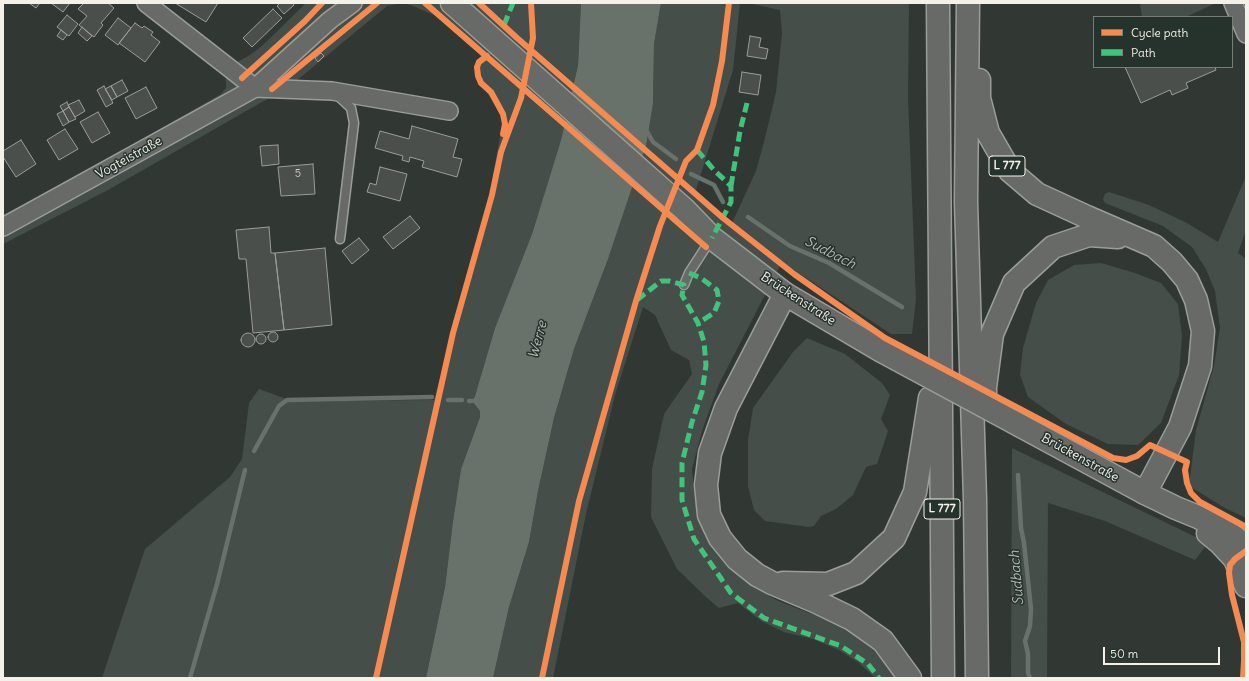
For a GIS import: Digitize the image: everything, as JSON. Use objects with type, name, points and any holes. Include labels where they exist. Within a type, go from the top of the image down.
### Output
[{"type":"main road","name":"Brückenstraße","points":[[452,3],[684,210],[712,238],[785,294],[880,350],[1145,493],[1176,508],[1198,516],[1229,533],[1246,546]]},
{"type":"main road","name":"L 777","points":[[938,3],[944,678]]},
{"type":"main road","name":"L 777","points":[[968,3],[966,202],[975,535],[976,678]]},
{"type":"main road","name":"L 777","points":[[978,3],[979,98],[988,133],[1010,171],[1037,194],[1154,246],[1172,262],[1187,280],[1196,300],[1203,331],[1200,366],[1180,427],[1145,493]]},
{"type":"main road","points":[[975,535],[986,502],[985,387],[992,334],[1014,283],[1053,247],[1090,235],[1114,236],[1154,246]]},
{"type":"main road","points":[[785,294],[726,408],[710,453],[706,485],[709,515],[720,538],[737,559],[772,583],[852,619],[883,641],[910,678]]},
{"type":"main road","points":[[772,583],[828,584],[856,573],[894,538],[915,492],[940,340]]},
{"type":"main road","name":"Brückenstraße","points":[[1176,508],[1220,543],[1235,559],[1246,586]]},
{"type":"street","points":[[146,3],[255,88],[332,91],[449,111]]},
{"type":"street","name":"Vogteistraße","points":[[330,20],[340,3]]},
{"type":"street","name":"Vogteistraße","points":[[3,227],[255,88],[330,20],[353,3]]},
{"type":"street","points":[[1233,3],[1246,34]]},
{"type":"lane","points":[[332,91],[351,108],[354,123],[340,238]]},
{"type":"lane","points":[[684,285],[689,273],[712,238]]},
{"type":"shaded area","points":[[306,3],[403,3],[387,6],[290,86],[108,190],[3,244],[3,215],[97,165],[221,94],[226,88],[225,75],[239,61],[262,46]]},
{"type":"shaded area","points":[[403,3],[581,3],[578,65],[561,140],[532,234],[495,328],[475,396],[472,401],[480,411],[480,417],[461,469],[445,587],[426,678],[102,678],[145,549],[230,477],[242,459],[249,403],[259,389],[292,401],[434,400],[489,197],[502,125],[497,107],[476,78],[476,64],[481,56],[436,16]]},
{"type":"shaded area","points":[[661,3],[740,3],[733,70],[696,190],[732,223],[756,171],[765,138],[776,92],[782,33],[780,10],[748,3],[909,3],[908,98],[916,299],[912,334],[891,334],[782,262],[719,384],[702,431],[692,469],[695,501],[708,535],[747,582],[776,600],[809,613],[845,624],[869,637],[903,678],[875,678],[859,663],[839,650],[813,639],[784,632],[761,621],[738,603],[719,608],[677,569],[651,517],[652,469],[664,414],[692,374],[689,360],[671,350],[655,315],[643,307],[615,395],[586,514],[553,678],[493,678],[509,607],[529,542],[538,491],[554,418],[574,349],[608,259],[646,146],[653,104],[654,44]]},
{"type":"shaded area","points":[[1216,3],[1188,16],[1142,16],[1140,4]]},
{"type":"shaded area","points":[[1246,176],[1246,230],[1238,253],[1246,259],[1246,518],[1225,508],[1189,486],[1196,430],[1214,366],[1220,328],[1215,291],[1206,269],[1192,247],[1163,226],[1105,203],[1103,199],[1105,194],[1109,192],[1149,205],[1187,223],[1218,242]]},
{"type":"shaded area","points":[[1101,263],[1135,273],[1161,283],[1178,304],[1182,336],[1179,375],[1161,423],[1138,445],[1108,444],[1066,424],[1028,397],[1020,375],[1023,348],[1036,303],[1048,280],[1074,265]]},
{"type":"shaded area","points":[[807,338],[845,354],[882,383],[890,395],[881,419],[888,431],[877,464],[866,467],[853,495],[836,509],[821,516],[814,526],[809,527],[765,521],[754,510],[748,486],[748,440],[753,408],[793,352]]},
{"type":"shaded area","points":[[1012,448],[1208,543],[1195,560],[1105,521],[1048,503],[1047,678],[1011,678]]},
{"type":"water","name":"Werre","points":[[581,3],[661,3],[654,44],[653,104],[646,146],[608,259],[574,349],[554,418],[538,491],[529,542],[509,607],[493,678],[426,678],[445,587],[461,469],[480,417],[480,411],[472,401],[475,396],[495,328],[532,234],[561,140],[578,65]]},
{"type":"building","points":[[29,3],[40,3],[36,8]]},
{"type":"building","points":[[51,3],[70,3],[63,12]]},
{"type":"building","points":[[81,3],[108,3],[114,8],[101,23],[103,25],[94,37],[79,25],[87,16],[78,9],[83,4]]},
{"type":"building","points":[[175,3],[218,3],[206,22]]},
{"type":"building","points":[[280,3],[293,3],[294,5],[284,14],[277,6]]},
{"type":"building","points":[[273,9],[282,18],[252,47],[243,38]]},
{"type":"building","points":[[67,15],[78,24],[69,36],[57,27]]},
{"type":"building","points":[[118,18],[131,28],[118,45],[105,35]]},
{"type":"building","points":[[135,23],[142,28],[144,26],[153,32],[151,35],[160,42],[145,62],[119,43]]},
{"type":"building","points":[[82,27],[92,36],[87,41],[78,33]]},
{"type":"building","points":[[61,30],[67,35],[63,40],[57,36]]},
{"type":"building","points":[[750,36],[761,38],[759,47],[768,49],[766,59],[747,56]]},
{"type":"building","points":[[321,53],[324,56],[318,62],[315,58]]},
{"type":"building","points":[[1125,68],[1215,68],[1216,70],[1186,83],[1188,88],[1172,95],[1170,90],[1141,103]]},
{"type":"building","points":[[742,72],[761,75],[758,95],[739,92]]},
{"type":"building","points":[[122,80],[128,91],[117,97],[111,86]]},
{"type":"building","points":[[104,86],[113,103],[106,107],[97,90]]},
{"type":"building","points":[[111,86],[117,97],[112,100],[105,89]]},
{"type":"building","points":[[146,87],[157,108],[136,119],[125,98]]},
{"type":"building","points":[[79,100],[85,111],[75,117],[68,105]]},
{"type":"building","points":[[67,102],[69,107],[63,111],[60,106]]},
{"type":"building","points":[[69,107],[76,119],[69,122],[63,111]]},
{"type":"building","points":[[63,111],[69,122],[63,126],[57,114]]},
{"type":"building","points":[[98,112],[110,133],[92,143],[80,122]]},
{"type":"building","points":[[412,126],[458,139],[453,157],[462,159],[457,177],[422,167],[424,161],[410,157],[409,162],[402,160],[403,156],[375,148],[380,131],[409,139]]},
{"type":"building","points":[[65,129],[78,149],[59,160],[47,140]]},
{"type":"building","points":[[21,140],[36,164],[16,177],[3,157],[3,151]]},
{"type":"building","points":[[278,145],[279,164],[262,166],[260,146]]},
{"type":"building","points":[[313,164],[315,194],[281,196],[278,167]]},
{"type":"building","points":[[380,167],[407,174],[400,201],[367,192],[370,183],[376,185]]},
{"type":"building","points":[[410,216],[420,228],[393,249],[383,237]]},
{"type":"building","points":[[269,227],[271,253],[275,253],[284,330],[253,333],[246,259],[239,259],[236,230]]},
{"type":"building","points":[[359,238],[369,250],[352,264],[342,251]]},
{"type":"building","points":[[325,248],[332,325],[284,330],[275,253]]},
{"type":"building","points":[[271,332],[275,332],[277,333],[277,341],[271,342],[268,339],[268,335]]},
{"type":"building","points":[[248,333],[253,335],[255,340],[253,345],[248,347],[243,345],[241,340],[243,335]]},
{"type":"building","points":[[259,334],[263,334],[265,335],[265,343],[259,344],[256,341],[256,337]]},
{"type":"waterway","name":"Sudbach","points":[[645,128],[653,142],[676,159]]},
{"type":"waterway","name":"Sudbach","points":[[691,174],[714,185],[723,202]]},
{"type":"waterway","name":"Sudbach","points":[[748,217],[790,246],[829,263],[902,307]]},
{"type":"waterway","points":[[254,451],[279,406],[287,400],[432,397]]},
{"type":"waterway","points":[[448,400],[462,400]]},
{"type":"waterway","points":[[190,678],[217,584],[245,470]]},
{"type":"waterway","name":"Sudbach","points":[[1018,475],[1021,528],[1031,609],[1030,626],[1025,641],[1028,654],[1028,673],[1030,678]]},
{"type":"marked path","points":[[504,25],[513,3]]},
{"type":"marked path","points":[[731,186],[740,131],[747,103]]},
{"type":"marked path","points":[[697,150],[714,170],[731,186],[731,202],[712,238]]},
{"type":"marked path","points":[[689,273],[701,278],[717,290],[719,301],[714,313],[698,323]]},
{"type":"marked path","points":[[637,300],[661,281],[669,281],[684,285],[682,295],[698,323],[704,342],[706,365],[702,392],[692,422],[682,463],[682,500],[694,539],[731,593],[764,618],[841,646],[868,664],[879,678]]},
{"type":"cycle path","points":[[242,78],[305,21],[322,3]]},
{"type":"cycle path","points":[[272,89],[377,3]]},
{"type":"cycle path","points":[[425,3],[706,247]]},
{"type":"cycle path","points":[[479,3],[723,218],[794,274],[885,338],[1113,458],[1126,460],[1137,456],[1150,445],[1187,462],[1185,470],[1187,483],[1191,493],[1200,502],[1246,527]]},
{"type":"cycle path","points":[[376,678],[453,333],[492,195],[501,152],[521,98],[533,38],[531,3]]},
{"type":"cycle path","points":[[542,678],[579,501],[636,301],[660,226],[686,161],[697,150],[713,105],[722,61],[729,3]]},
{"type":"cycle path","points":[[487,56],[479,62],[477,67],[478,76],[481,83],[491,92],[503,114],[505,124],[503,134]]},
{"type":"cycle path","points":[[1243,678],[1244,642],[1232,595],[1229,573],[1230,565],[1235,559],[1246,551]]}]
